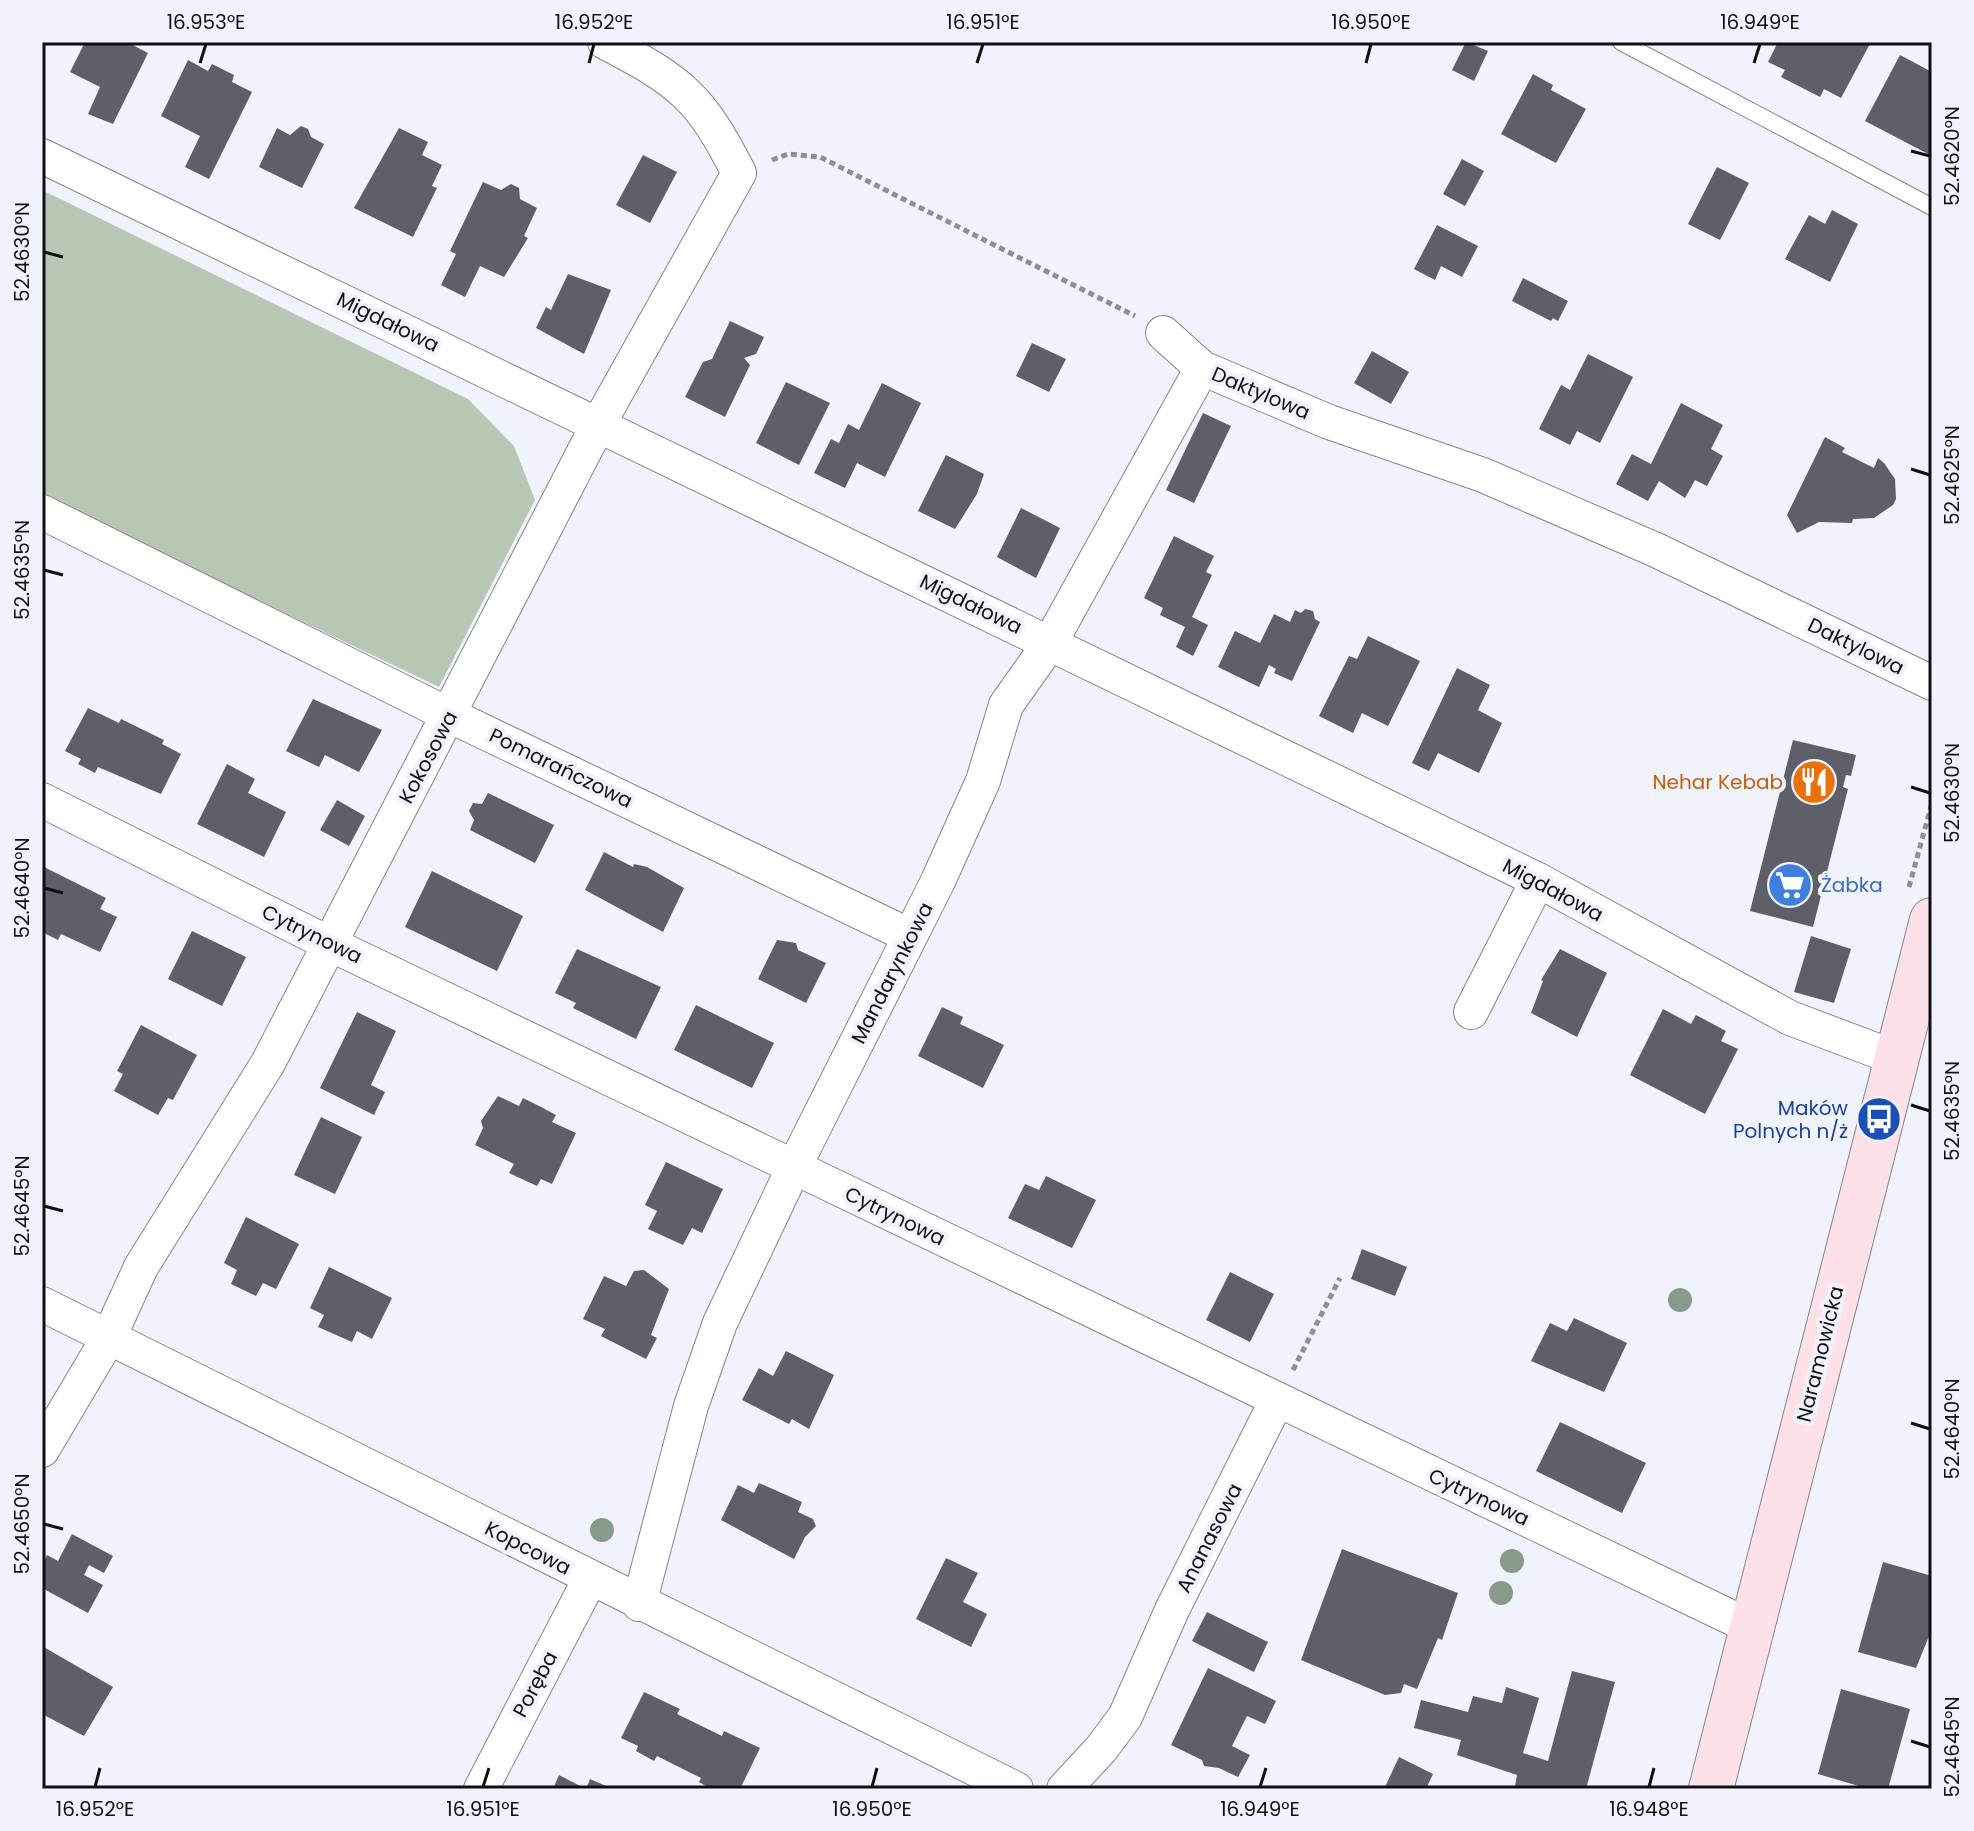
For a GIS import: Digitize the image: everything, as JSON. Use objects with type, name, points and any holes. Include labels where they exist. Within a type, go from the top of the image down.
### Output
[{"type":"street","points":[[605,42],[675,82],[699,104],[739,173]]},
{"type":"street","name":"Migdałowa","points":[[42,156],[1538,880],[1790,1018],[1896,1058]]},
{"type":"street","name":"Kokosowa","points":[[42,1450],[109,1337],[141,1267],[268,1063],[328,943],[451,716],[599,423],[739,173]]},
{"type":"street","name":"Daktylowa","points":[[1163,333],[1202,368],[1329,422],[1483,475],[1656,550],[1932,683]]},
{"type":"street","name":"Mandarynkowa","points":[[639,1604],[691,1406],[720,1323],[983,781],[1006,705],[1050,643],[1202,368]]},
{"type":"street","name":"Pomarańczowa","points":[[42,512],[451,716],[910,936]]},
{"type":"street","name":"Cytrynowa","points":[[42,800],[328,943],[1751,1627]]},
{"type":"street","points":[[1471,1012],[1538,880]]},
{"type":"street","name":"Naramowicka","points":[[1711,1789],[1932,920]]},
{"type":"street","name":"Kopcowa","points":[[42,1304],[639,1604],[1016,1789]]},
{"type":"street","name":"Ananasowa","points":[[1064,1789],[1125,1717],[1172,1610],[1277,1400]]},
{"type":"street","name":"Poręba","points":[[481,1789],[590,1579]]},
{"type":"lane","points":[[1621,42],[1932,207]]},
{"type":"path","points":[[739,173],[788,154],[820,157],[1125,310],[1163,333]]},
{"type":"path","points":[[1277,1400],[1340,1278]]},
{"type":"green space","points":[[42,190],[468,399],[514,446],[535,500],[439,687],[42,497]]},
{"type":"building","points":[[85,42],[127,42],[148,53],[113,124],[88,114],[100,87],[70,72]]},
{"type":"building","points":[[1466,42],[1488,51],[1474,81],[1452,70]]},
{"type":"building","points":[[1778,42],[1871,42],[1841,98],[1824,89],[1820,97],[1781,77],[1785,70],[1768,62]]},
{"type":"building","points":[[1900,55],[1932,72],[1932,156],[1865,121]]},
{"type":"building","points":[[188,60],[208,71],[212,64],[234,75],[232,82],[252,92],[209,179],[185,167],[200,136],[161,116]]},
{"type":"building","points":[[1533,74],[1553,85],[1551,90],[1586,109],[1556,163],[1501,134]]},
{"type":"building","points":[[301,126],[308,129],[311,137],[324,144],[302,188],[259,167],[277,128],[290,135]]},
{"type":"building","points":[[399,128],[428,142],[422,155],[442,165],[432,186],[437,188],[413,237],[354,208]]},
{"type":"building","points":[[643,155],[677,172],[650,223],[616,205]]},
{"type":"building","points":[[1462,159],[1484,171],[1465,206],[1443,194]]},
{"type":"building","points":[[1717,167],[1749,183],[1720,240],[1688,224]]},
{"type":"building","points":[[483,182],[501,190],[511,184],[519,188],[520,199],[537,208],[524,236],[528,238],[504,277],[480,266],[465,297],[441,285],[456,254],[450,251]]},
{"type":"building","points":[[1832,210],[1858,224],[1830,282],[1785,259],[1809,215],[1825,224]]},
{"type":"building","points":[[1437,225],[1478,246],[1462,277],[1441,266],[1435,280],[1414,269]]},
{"type":"building","points":[[568,274],[611,290],[584,354],[536,328],[546,307],[551,310]]},
{"type":"building","points":[[1523,278],[1568,301],[1558,321],[1553,318],[1551,321],[1512,301]]},
{"type":"building","points":[[730,321],[764,337],[756,354],[744,358],[750,365],[725,417],[685,397],[703,362],[712,359]]},
{"type":"building","points":[[1032,343],[1066,359],[1049,392],[1016,376]]},
{"type":"building","points":[[1372,351],[1409,372],[1391,404],[1354,383]]},
{"type":"building","points":[[1588,354],[1633,377],[1600,443],[1577,431],[1570,445],[1539,429],[1561,385],[1570,390]]},
{"type":"building","points":[[786,382],[830,403],[799,465],[756,443]]},
{"type":"building","points":[[882,383],[921,403],[885,477],[857,463],[845,488],[814,473],[831,439],[839,443],[848,424],[859,430]]},
{"type":"building","points":[[1681,403],[1723,425],[1711,449],[1723,456],[1707,486],[1695,480],[1685,498],[1659,481],[1648,501],[1616,484],[1632,454],[1651,464]]},
{"type":"building","points":[[1203,413],[1231,426],[1194,503],[1166,490]]},
{"type":"building","points":[[1825,437],[1845,448],[1842,452],[1874,468],[1878,458],[1884,463],[1895,479],[1896,499],[1893,505],[1874,518],[1853,519],[1852,523],[1819,522],[1797,533],[1787,515]]},
{"type":"building","points":[[946,455],[984,474],[977,494],[955,529],[918,511]]},
{"type":"building","points":[[1021,508],[1060,528],[1036,578],[997,557]]},
{"type":"building","points":[[1174,536],[1214,556],[1206,572],[1212,575],[1192,617],[1208,625],[1193,656],[1176,647],[1185,627],[1160,615],[1163,608],[1144,598]]},
{"type":"building","points":[[1305,609],[1313,611],[1315,619],[1320,622],[1292,681],[1274,673],[1276,669],[1269,665],[1259,687],[1218,667],[1235,631],[1260,643],[1274,614],[1290,622],[1295,610],[1301,613]]},
{"type":"building","points":[[1368,636],[1420,661],[1388,726],[1362,713],[1353,733],[1319,716],[1349,656],[1357,659]]},
{"type":"building","points":[[1457,668],[1490,685],[1478,710],[1502,723],[1479,773],[1438,753],[1429,771],[1412,763]]},
{"type":"building","points":[[313,699],[382,730],[359,772],[325,755],[319,767],[286,751]]},
{"type":"building","points":[[88,708],[119,723],[121,719],[164,740],[162,744],[181,754],[161,794],[98,767],[95,773],[78,764],[81,759],[65,751]]},
{"type":"building","points":[[1793,740],[1856,755],[1851,776],[1846,775],[1843,787],[1848,789],[1813,927],[1750,911]]},
{"type":"building","points":[[227,764],[255,779],[248,793],[286,812],[264,857],[197,824]]},
{"type":"building","points":[[488,793],[554,825],[535,863],[470,830],[474,820],[469,811],[473,803],[482,804]]},
{"type":"building","points":[[337,800],[365,816],[349,846],[320,830]]},
{"type":"building","points":[[604,852],[633,867],[634,864],[647,867],[684,888],[663,932],[585,890]]},
{"type":"building","points":[[42,866],[106,898],[100,909],[117,917],[100,952],[61,934],[58,940],[42,932]]},
{"type":"building","points":[[432,871],[523,916],[497,971],[405,927]]},
{"type":"building","points":[[192,931],[246,957],[222,1006],[168,979]]},
{"type":"building","points":[[1811,936],[1851,949],[1834,1003],[1794,992]]},
{"type":"building","points":[[777,940],[796,943],[798,950],[826,963],[806,1003],[758,979]]},
{"type":"building","points":[[577,949],[661,987],[636,1039],[573,1008],[576,1003],[555,993]]},
{"type":"building","points":[[1560,949],[1607,973],[1577,1037],[1531,1013],[1541,980]]},
{"type":"building","points":[[696,1005],[774,1043],[752,1088],[674,1050]]},
{"type":"building","points":[[942,1007],[963,1017],[960,1024],[1004,1045],[983,1088],[918,1056]]},
{"type":"building","points":[[1663,1009],[1691,1024],[1696,1015],[1726,1031],[1721,1041],[1738,1049],[1705,1114],[1630,1075]]},
{"type":"building","points":[[357,1012],[396,1031],[371,1085],[385,1092],[374,1115],[320,1088]]},
{"type":"building","points":[[141,1025],[197,1055],[173,1100],[168,1098],[158,1115],[114,1091],[123,1074],[117,1071]]},
{"type":"building","points":[[498,1096],[519,1106],[523,1098],[556,1115],[552,1122],[576,1133],[552,1184],[541,1179],[537,1186],[509,1173],[514,1164],[475,1145],[483,1128],[481,1121]]},
{"type":"building","points":[[321,1117],[362,1137],[335,1194],[294,1175]]},
{"type":"building","points":[[666,1162],[723,1189],[702,1233],[692,1228],[683,1245],[648,1229],[657,1211],[645,1205]]},
{"type":"building","points":[[1046,1176],[1096,1200],[1072,1248],[1008,1218],[1025,1184],[1039,1190]]},
{"type":"building","points":[[246,1217],[299,1244],[276,1289],[263,1283],[256,1296],[231,1284],[237,1270],[224,1263]]},
{"type":"building","points":[[1362,1249],[1407,1267],[1395,1296],[1351,1279]]},
{"type":"building","points":[[329,1267],[392,1298],[372,1339],[357,1331],[352,1342],[318,1327],[324,1315],[310,1308]]},
{"type":"building","points":[[644,1270],[669,1289],[651,1335],[657,1338],[646,1359],[601,1336],[605,1329],[583,1319],[604,1276],[626,1286],[634,1271]]},
{"type":"building","points":[[1230,1272],[1274,1294],[1250,1342],[1206,1320]]},
{"type":"building","points":[[1574,1318],[1627,1343],[1604,1392],[1531,1361],[1550,1323],[1567,1331]]},
{"type":"building","points":[[786,1351],[834,1375],[809,1429],[792,1419],[789,1424],[742,1400],[759,1368],[773,1376]]},
{"type":"building","points":[[1560,1422],[1646,1463],[1622,1513],[1536,1471]]},
{"type":"building","points":[[759,1483],[802,1502],[798,1512],[813,1519],[816,1526],[805,1537],[794,1559],[721,1520],[738,1485],[754,1493]]},
{"type":"building","points":[[72,1534],[113,1556],[104,1573],[89,1565],[84,1575],[103,1585],[88,1613],[42,1588],[42,1565],[47,1555],[58,1561]]},
{"type":"building","points":[[1342,1549],[1458,1593],[1442,1640],[1438,1638],[1417,1689],[1404,1684],[1401,1693],[1385,1695],[1301,1660]]},
{"type":"building","points":[[946,1558],[978,1573],[963,1602],[987,1614],[971,1647],[916,1619]]},
{"type":"building","points":[[1883,1562],[1932,1576],[1932,1629],[1916,1668],[1858,1652]]},
{"type":"building","points":[[1207,1612],[1268,1642],[1254,1672],[1192,1641]]},
{"type":"building","points":[[42,1646],[113,1687],[84,1736],[42,1714]]},
{"type":"building","points":[[1208,1668],[1276,1701],[1265,1724],[1247,1716],[1232,1746],[1250,1755],[1238,1777],[1219,1768],[1204,1766],[1202,1760],[1171,1745]]},
{"type":"building","points":[[1572,1671],[1615,1682],[1586,1789],[1515,1786],[1517,1775],[1457,1755],[1461,1740],[1414,1728],[1421,1700],[1468,1712],[1473,1696],[1502,1703],[1506,1687],[1539,1698],[1523,1753],[1548,1761]]},
{"type":"building","points":[[1841,1689],[1910,1709],[1888,1789],[1869,1789],[1818,1774]]},
{"type":"building","points":[[644,1692],[680,1709],[677,1714],[722,1736],[724,1731],[760,1748],[740,1789],[711,1789],[699,1782],[701,1778],[657,1756],[654,1761],[636,1751],[638,1746],[621,1738]]},
{"type":"building","points":[[1399,1757],[1433,1774],[1426,1789],[1384,1789]]},
{"type":"building","points":[[559,1775],[586,1789],[553,1789]]},
{"type":"building","points":[[590,1779],[613,1789],[586,1789]]},
{"type":"place","name":"Nehar Kebab","points":[[1814,782]]},
{"type":"place","name":"Żabka","points":[[1790,885]]},
{"type":"place","name":"Maków Polnych n/ż","points":[[1879,1119]]}]
